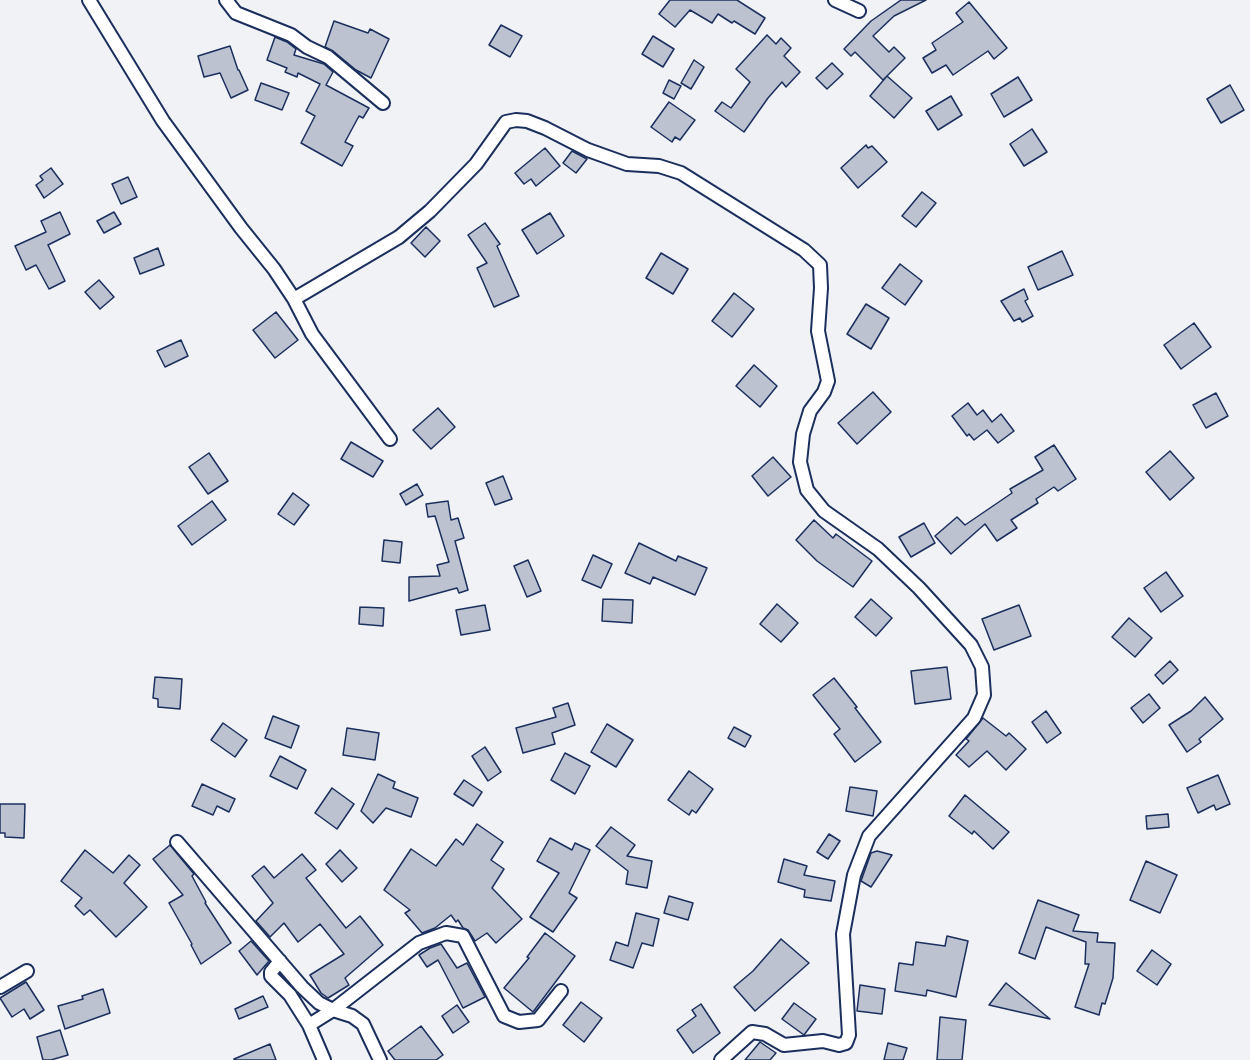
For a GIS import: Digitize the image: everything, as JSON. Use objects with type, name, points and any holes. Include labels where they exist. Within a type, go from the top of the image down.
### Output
[{"type":"street","points":[[89,0],[163,121],[274,269],[294,299],[312,334],[390,439]]},
{"type":"street","points":[[226,0],[236,13],[291,35],[307,47],[328,57],[383,103]]},
{"type":"street","points":[[835,0],[859,11]]},
{"type":"street","points":[[294,299],[399,237],[430,211],[476,164],[506,122],[516,120],[527,121],[545,128],[588,150],[627,164],[659,166],[681,173],[804,250],[820,265],[818,331],[828,381],[824,392],[810,411],[803,434],[800,462],[807,490],[824,511],[878,549],[919,588],[971,645],[982,667],[984,695],[974,718],[868,836],[854,876],[843,934],[849,1035],[846,1043],[839,1045],[823,1041],[784,1045],[765,1034],[752,1032],[721,1060]]},
{"type":"street","points":[[177,842],[302,987],[319,1003],[352,1016],[363,1024],[380,1060]]},
{"type":"street","points":[[309,1025],[333,1010],[419,943],[446,933],[463,936],[504,1016],[519,1022],[538,1020],[561,991]]},
{"type":"street","points":[[280,961],[271,972],[271,976],[290,995],[309,1025],[324,1060]]},
{"type":"street","points":[[0,987],[27,970]]},
{"type":"building","points":[[670,0],[737,0],[765,18],[755,34],[718,14],[712,23],[690,10],[675,27],[659,14]]},
{"type":"building","points":[[901,0],[926,0],[894,16],[873,36],[889,52],[894,47],[905,58],[883,80],[855,52],[851,56],[844,49],[871,21]]},
{"type":"building","points":[[969,2],[1007,48],[994,59],[988,51],[953,75],[946,65],[932,73],[923,58],[936,50],[932,43],[963,22],[956,13]]},
{"type":"building","points":[[334,21],[368,33],[370,29],[389,39],[371,78],[325,47]]},
{"type":"building","points":[[501,25],[522,36],[510,57],[489,45]]},
{"type":"building","points":[[767,35],[776,44],[781,38],[791,48],[784,56],[800,72],[786,87],[782,82],[744,132],[715,111],[722,102],[731,108],[750,82],[736,69]]},
{"type":"building","points":[[653,36],[674,49],[663,67],[642,54]]},
{"type":"building","points":[[275,37],[296,49],[294,55],[324,64],[333,72],[326,85],[369,108],[363,118],[359,116],[345,142],[353,146],[342,166],[301,143],[315,116],[306,111],[320,84],[298,73],[297,77],[285,72],[287,68],[267,60]]},
{"type":"building","points":[[230,46],[248,90],[231,98],[220,73],[204,77],[198,56]]},
{"type":"building","points":[[694,60],[704,67],[691,89],[681,83]]},
{"type":"building","points":[[832,63],[843,74],[827,89],[816,78]]},
{"type":"building","points":[[887,76],[912,98],[894,118],[870,96]]},
{"type":"building","points":[[1018,77],[1032,100],[1004,117],[991,94]]},
{"type":"building","points":[[669,80],[681,86],[674,99],[663,93]]},
{"type":"building","points":[[261,83],[289,93],[282,110],[255,100]]},
{"type":"building","points":[[1230,85],[1244,110],[1221,123],[1207,99]]},
{"type":"building","points":[[951,96],[962,115],[938,130],[926,111]]},
{"type":"building","points":[[669,102],[695,120],[680,140],[675,137],[672,142],[651,127]]},
{"type":"building","points":[[1032,129],[1047,152],[1024,166],[1010,144]]},
{"type":"building","points":[[866,145],[868,148],[872,146],[887,162],[858,188],[841,168]]},
{"type":"building","points":[[545,148],[560,166],[536,186],[531,179],[524,184],[515,173]]},
{"type":"building","points":[[572,151],[587,159],[576,173],[563,163]]},
{"type":"building","points":[[51,168],[63,184],[44,198],[36,185],[43,180],[40,176]]},
{"type":"building","points":[[128,177],[137,197],[121,204],[112,184]]},
{"type":"building","points":[[922,192],[936,203],[916,227],[902,216]]},
{"type":"building","points":[[60,212],[70,234],[48,245],[65,281],[49,289],[36,265],[26,270],[15,246],[46,232],[41,221]]},
{"type":"building","points":[[114,212],[121,224],[104,233],[97,221]]},
{"type":"building","points":[[550,213],[564,236],[537,254],[522,230]]},
{"type":"building","points":[[485,223],[500,244],[497,246],[519,296],[494,307],[477,268],[487,263],[468,235]]},
{"type":"building","points":[[426,227],[440,241],[425,257],[411,243]]},
{"type":"building","points":[[158,248],[164,265],[140,274],[134,258]]},
{"type":"building","points":[[1062,251],[1073,275],[1038,290],[1028,267]]},
{"type":"building","points":[[661,253],[688,269],[673,294],[646,278]]},
{"type":"building","points":[[900,264],[922,281],[905,305],[882,288]]},
{"type":"building","points":[[99,280],[114,297],[100,309],[85,292]]},
{"type":"building","points":[[1024,289],[1028,299],[1025,301],[1033,316],[1022,322],[1020,318],[1014,321],[1001,301]]},
{"type":"building","points":[[734,293],[754,309],[732,337],[712,321]]},
{"type":"building","points":[[866,304],[889,318],[871,349],[847,334]]},
{"type":"building","points":[[276,312],[298,340],[275,358],[253,330]]},
{"type":"building","points":[[1194,323],[1211,347],[1181,369],[1164,345]]},
{"type":"building","points":[[181,340],[188,356],[165,367],[157,351]]},
{"type":"building","points":[[754,365],[777,386],[760,407],[736,386]]},
{"type":"building","points":[[873,392],[891,412],[857,444],[838,423]]},
{"type":"building","points":[[1216,393],[1228,416],[1206,428],[1193,405]]},
{"type":"building","points":[[968,403],[977,415],[983,410],[992,422],[1001,414],[1014,431],[998,443],[987,430],[974,440],[969,434],[967,436],[952,416]]},
{"type":"building","points":[[438,408],[455,427],[431,449],[413,430]]},
{"type":"building","points":[[351,442],[383,461],[373,477],[341,459]]},
{"type":"building","points":[[1054,445],[1076,479],[1058,491],[1054,487],[1036,499],[1038,503],[1011,520],[1017,528],[997,541],[985,524],[951,554],[935,536],[957,517],[965,525],[1012,493],[1010,489],[1043,470],[1035,457]]},
{"type":"building","points":[[1170,451],[1194,478],[1170,500],[1146,472]]},
{"type":"building","points":[[209,453],[228,481],[208,494],[189,467]]},
{"type":"building","points":[[773,457],[791,477],[768,496],[752,476]]},
{"type":"building","points":[[503,476],[512,499],[495,505],[486,483]]},
{"type":"building","points":[[417,484],[423,495],[406,505],[400,494]]},
{"type":"building","points":[[293,493],[309,505],[294,525],[278,514]]},
{"type":"building","points":[[212,501],[226,520],[192,545],[178,526]]},
{"type":"building","points":[[448,501],[451,520],[458,518],[464,538],[455,541],[468,590],[459,593],[457,588],[409,601],[409,577],[440,576],[437,565],[449,562],[435,516],[428,517],[426,504]]},
{"type":"building","points":[[814,520],[833,538],[836,534],[872,561],[853,587],[817,561],[796,540]]},
{"type":"building","points":[[924,523],[935,543],[911,557],[899,537]]},
{"type":"building","points":[[384,540],[402,542],[400,563],[382,561]]},
{"type":"building","points":[[639,543],[676,561],[678,556],[707,568],[695,595],[653,577],[650,584],[625,573]]},
{"type":"building","points":[[593,555],[612,564],[601,588],[582,580]]},
{"type":"building","points":[[528,560],[541,591],[527,597],[514,566]]},
{"type":"building","points":[[1166,572],[1183,596],[1161,612],[1144,588]]},
{"type":"building","points":[[603,599],[633,600],[632,623],[602,621]]},
{"type":"building","points":[[871,599],[892,618],[876,636],[855,617]]},
{"type":"building","points":[[777,604],[798,623],[781,642],[760,624]]},
{"type":"building","points":[[485,605],[490,630],[461,635],[456,610]]},
{"type":"building","points":[[1019,605],[1031,636],[994,650],[982,619]]},
{"type":"building","points":[[360,607],[384,608],[383,626],[359,624]]},
{"type":"building","points":[[1129,618],[1152,638],[1135,657],[1112,637]]},
{"type":"building","points":[[1170,661],[1178,670],[1163,684],[1155,675]]},
{"type":"building","points":[[947,667],[951,699],[915,704],[911,671]]},
{"type":"building","points":[[155,677],[182,679],[180,709],[158,707],[158,699],[153,698]]},
{"type":"building","points":[[834,678],[881,742],[855,762],[834,734],[840,729],[813,695]]},
{"type":"building","points":[[1149,694],[1160,708],[1143,723],[1131,708]]},
{"type":"building","points":[[1205,697],[1223,719],[1199,739],[1201,742],[1187,752],[1169,725],[1191,711]]},
{"type":"building","points":[[568,703],[575,725],[552,733],[555,744],[523,753],[516,728],[556,717],[553,708]]},
{"type":"building","points":[[1046,711],[1061,733],[1047,743],[1032,722]]},
{"type":"building","points":[[273,716],[299,726],[291,748],[265,738]]},
{"type":"building","points":[[983,718],[1006,736],[1009,733],[1026,749],[1006,770],[987,751],[969,767],[956,755],[969,741],[966,739]]},
{"type":"building","points":[[223,723],[247,740],[235,757],[211,740]]},
{"type":"building","points":[[607,724],[633,740],[616,767],[591,752]]},
{"type":"building","points":[[734,727],[751,736],[745,747],[728,738]]},
{"type":"building","points":[[347,728],[379,733],[375,760],[343,755]]},
{"type":"building","points":[[485,747],[501,772],[488,781],[472,756]]},
{"type":"building","points":[[565,753],[590,766],[575,794],[551,780]]},
{"type":"building","points":[[280,756],[306,770],[297,789],[270,776]]},
{"type":"building","points":[[689,771],[713,789],[696,813],[692,810],[689,815],[668,800]]},
{"type":"building","points":[[378,774],[395,782],[393,788],[418,798],[411,817],[386,808],[373,823],[361,811]]},
{"type":"building","points":[[1218,775],[1230,804],[1216,810],[1214,805],[1198,813],[1187,788]]},
{"type":"building","points":[[464,780],[482,792],[473,806],[454,794]]},
{"type":"building","points":[[202,784],[235,799],[229,812],[217,806],[213,815],[192,806]]},
{"type":"building","points":[[850,787],[877,791],[873,816],[846,811]]},
{"type":"building","points":[[332,788],[354,804],[337,829],[315,813]]},
{"type":"building","points":[[965,795],[1009,832],[993,849],[974,831],[972,834],[949,816]]},
{"type":"building","points":[[0,804],[25,804],[24,838],[5,837],[5,833],[0,833]]},
{"type":"building","points":[[1168,814],[1169,827],[1147,829],[1146,816]]},
{"type":"building","points":[[477,824],[503,842],[491,860],[504,869],[492,888],[522,919],[496,943],[487,933],[475,941],[468,930],[463,928],[458,920],[456,922],[451,915],[435,928],[422,933],[405,913],[410,910],[384,890],[411,849],[436,866],[456,839],[463,845]]},
{"type":"building","points":[[611,827],[635,845],[627,856],[652,861],[647,888],[626,884],[628,871],[596,846]]},
{"type":"building","points":[[829,834],[840,841],[828,859],[817,852]]},
{"type":"building","points":[[550,838],[572,850],[575,843],[590,850],[569,893],[577,898],[553,932],[530,917],[559,873],[537,861]]},
{"type":"building","points":[[170,845],[194,874],[192,876],[205,903],[231,943],[201,964],[169,903],[183,895],[153,859]]},
{"type":"building","points":[[85,850],[113,873],[129,855],[140,865],[124,883],[147,907],[116,937],[90,910],[84,915],[75,906],[82,898],[61,881]]},
{"type":"building","points":[[340,850],[357,868],[342,882],[326,864]]},
{"type":"building","points":[[877,851],[892,855],[871,887],[861,881],[871,853]]},
{"type":"building","points":[[302,854],[316,870],[306,878],[346,928],[360,916],[383,945],[345,978],[349,985],[328,998],[321,993],[310,975],[344,954],[320,924],[298,942],[284,923],[270,937],[256,921],[273,903],[252,876],[264,866],[274,878]]},
{"type":"building","points":[[784,859],[807,866],[804,875],[835,881],[831,901],[804,897],[805,890],[778,882]]},
{"type":"building","points":[[1146,861],[1177,875],[1160,913],[1130,900]]},
{"type":"building","points":[[669,896],[693,903],[688,920],[664,913]]},
{"type":"building","points":[[1038,900],[1079,915],[1073,931],[1098,933],[1097,942],[1115,943],[1113,978],[1099,1015],[1075,1007],[1089,964],[1085,964],[1086,942],[1046,927],[1035,959],[1019,953]]},
{"type":"building","points":[[636,913],[659,919],[653,946],[642,943],[633,968],[610,960],[616,942],[628,946]]},
{"type":"building","points":[[545,933],[575,956],[533,1012],[504,988],[529,958],[527,957]]},
{"type":"building","points":[[947,936],[968,941],[956,997],[927,990],[926,996],[895,991],[899,963],[913,965],[916,942],[945,946]]},
{"type":"building","points":[[781,939],[809,963],[755,1011],[734,987],[753,971]]},
{"type":"building","points":[[251,941],[269,961],[257,975],[239,951]]},
{"type":"building","points":[[441,944],[457,968],[467,963],[485,997],[463,1008],[438,960],[427,967],[419,955]]},
{"type":"building","points":[[1152,950],[1171,964],[1157,985],[1137,971]]},
{"type":"building","points":[[26,982],[44,1010],[30,1019],[24,1009],[12,1017],[0,998]]},
{"type":"building","points":[[1006,983],[1050,1019],[989,1005]]},
{"type":"building","points":[[860,985],[885,989],[882,1014],[857,1011]]},
{"type":"building","points":[[103,989],[110,1013],[65,1029],[58,1006],[83,999],[82,996]]},
{"type":"building","points":[[263,996],[268,1007],[239,1019],[235,1009]]},
{"type":"building","points":[[581,1002],[602,1018],[584,1042],[563,1025]]},
{"type":"building","points":[[794,1003],[816,1019],[804,1035],[782,1019]]},
{"type":"building","points":[[701,1004],[720,1033],[693,1053],[677,1030],[696,1016],[692,1010]]},
{"type":"building","points":[[457,1005],[469,1022],[453,1033],[442,1016]]},
{"type":"building","points":[[940,1017],[966,1020],[962,1060],[937,1060]]},
{"type":"building","points":[[421,1026],[443,1055],[436,1060],[395,1060],[388,1051]]},
{"type":"building","points":[[60,1030],[68,1055],[43,1060],[37,1037]]},
{"type":"building","points":[[760,1042],[776,1053],[770,1060],[745,1060]]},
{"type":"building","points":[[888,1043],[907,1048],[903,1060],[884,1060]]},
{"type":"building","points":[[270,1044],[276,1060],[234,1060],[234,1059]]}]
